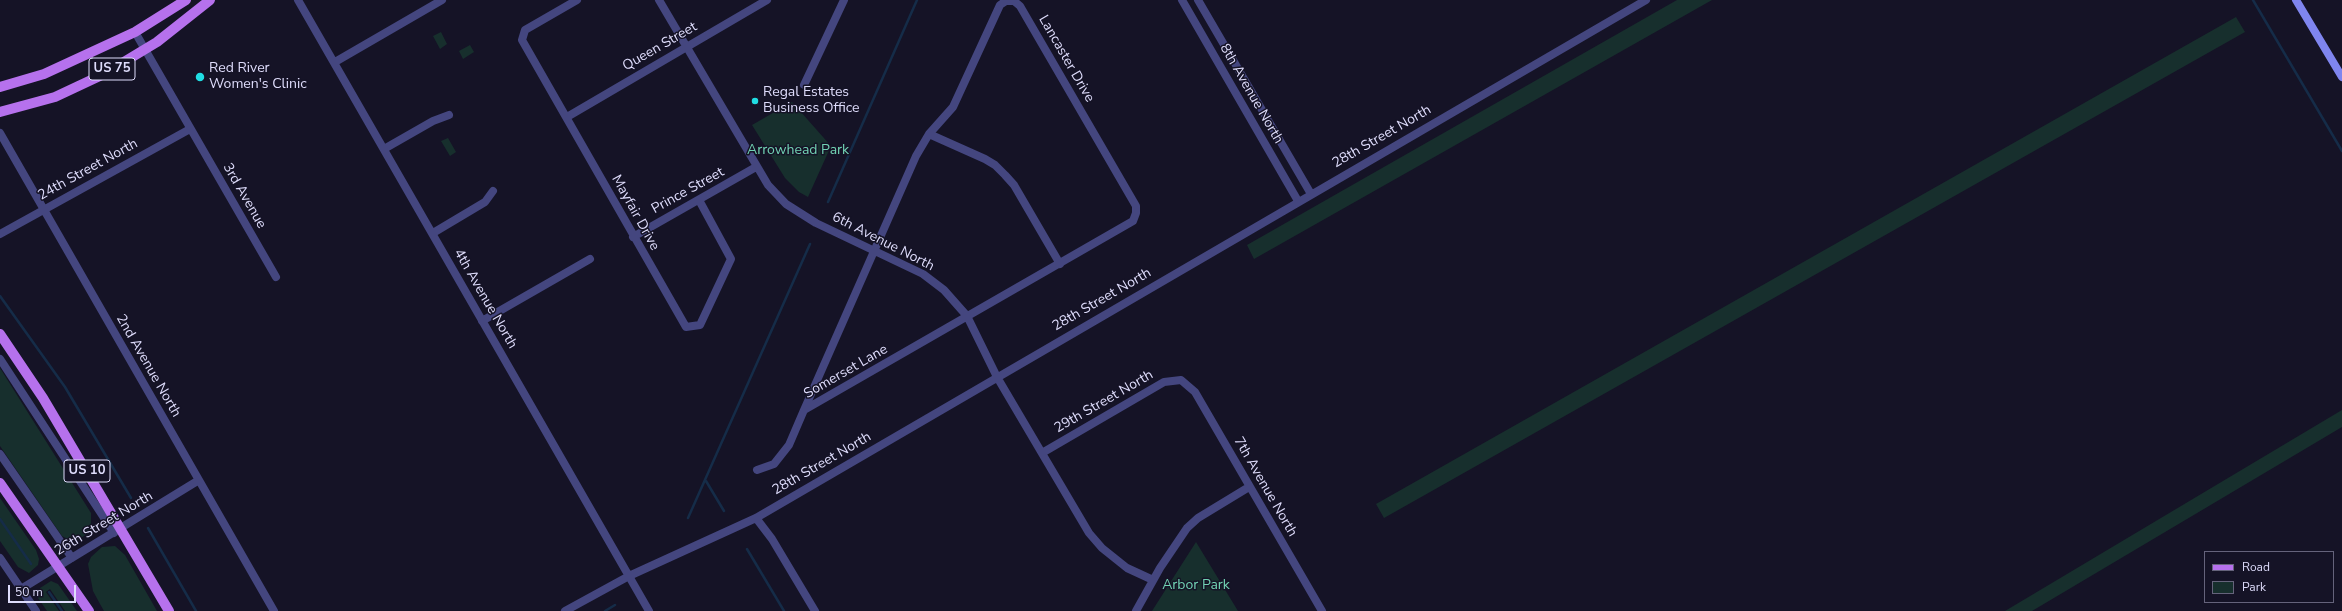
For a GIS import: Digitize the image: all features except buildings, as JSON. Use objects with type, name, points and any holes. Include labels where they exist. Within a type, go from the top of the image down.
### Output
[{"type":"main road","name":"US 75","points":[[0,87],[44,74],[135,32],[186,0]]},
{"type":"main road","name":"US 75","points":[[0,112],[55,97],[104,74],[145,51],[210,0]]},
{"type":"main road","points":[[2296,0],[2342,77]]},
{"type":"main road","name":"US 10","points":[[0,334],[43,398],[118,530],[169,611]]},
{"type":"main road","points":[[0,483],[89,611]]},
{"type":"street","name":"4th Avenue North","points":[[298,0],[649,611]]},
{"type":"street","points":[[335,62],[442,0]]},
{"type":"street","name":"Mayfair Drive","points":[[577,0],[525,30],[522,40],[567,117],[633,237],[686,327],[700,325],[731,258],[700,200]]},
{"type":"street","name":"6th Avenue North","points":[[659,0],[756,168],[768,186],[786,204],[816,223],[923,274],[944,290],[967,316],[997,377],[1089,533],[1102,548],[1127,568],[1153,580]]},
{"type":"street","name":"Queen Street","points":[[567,117],[767,0]]},
{"type":"street","points":[[804,85],[844,0]]},
{"type":"street","name":"8th Avenue North","points":[[1182,0],[1298,201]]},
{"type":"street","name":"8th Avenue North","points":[[1198,0],[1311,194]]},
{"type":"street","name":"28th Street North","points":[[565,611],[629,576],[756,518],[1298,201],[1646,0]]},
{"type":"street","name":"Lancaster Drive","points":[[873,251],[916,156],[929,134],[953,107],[1000,5],[1006,1],[1014,1],[1020,6],[1136,206],[1136,213],[1133,221],[967,316]]},
{"type":"street","name":"3rd Avenue","points":[[135,32],[276,277]]},
{"type":"street","points":[[384,149],[433,121],[449,115]]},
{"type":"street","name":"24th Street North","points":[[0,234],[190,129]]},
{"type":"street","name":"2nd Avenue North","points":[[0,133],[274,611]]},
{"type":"street","points":[[929,134],[995,165],[1014,185],[1060,264]]},
{"type":"street","name":"Prince Street","points":[[633,237],[756,168]]},
{"type":"street","points":[[433,233],[485,202],[493,191]]},
{"type":"street","name":"Somerset Lane","points":[[804,410],[873,251]]},
{"type":"street","points":[[482,321],[590,259]]},
{"type":"street","name":"Somerset Lane","points":[[804,410],[967,316]]},
{"type":"street","points":[[0,359],[118,530]]},
{"type":"street","name":"29th Street North","points":[[1042,453],[1164,382],[1181,380]]},
{"type":"street","name":"7th Avenue North","points":[[1181,380],[1195,392],[1322,611]]},
{"type":"street","points":[[757,470],[774,464],[779,458],[789,445],[804,410]]},
{"type":"street","points":[[0,454],[72,558]]},
{"type":"street","name":"26th Street North","points":[[21,589],[199,480]]},
{"type":"street","points":[[1136,611],[1153,580],[1187,528],[1198,518],[1249,486]]},
{"type":"street","points":[[756,518],[772,539],[815,611]]},
{"type":"street","points":[[0,558],[36,611]]},
{"type":"green space","points":[[1677,0],[1712,0],[1254,259],[1247,245]]},
{"type":"green space","points":[[2236,17],[2245,32],[1384,518],[1376,504]]},
{"type":"green space","points":[[441,32],[447,44],[440,49],[433,36]]},
{"type":"green space","points":[[470,45],[474,52],[463,59],[459,51]]},
{"type":"green space","name":"Arrowhead Park","points":[[792,102],[831,146],[808,197],[799,192],[785,178],[752,125]]},
{"type":"green space","points":[[448,138],[456,152],[450,156],[441,141]]},
{"type":"green space","points":[[0,368],[91,513],[91,531],[78,540],[71,541],[62,536],[0,446]]},
{"type":"green space","points":[[2342,410],[2342,427],[2032,611],[2005,611]]},
{"type":"green space","points":[[0,498],[36,550],[39,559],[38,565],[29,573],[18,567],[0,541]]},
{"type":"green space","name":"Arbor Park","points":[[1196,542],[1238,611],[1152,611]]},
{"type":"green space","points":[[115,546],[125,555],[157,611],[104,611],[93,591],[88,564],[91,557],[102,547]]},
{"type":"green space","points":[[51,581],[58,584],[77,611],[65,611],[50,589],[46,592],[59,611],[47,611],[38,598],[40,588]]},
{"type":"waterway","points":[[828,202],[917,0]]},
{"type":"waterway","points":[[2253,0],[2342,151]]},
{"type":"waterway","points":[[688,518],[810,244]]},
{"type":"waterway","points":[[0,296],[65,387],[131,498]]},
{"type":"waterway","points":[[706,481],[724,511]]},
{"type":"waterway","points":[[0,519],[31,564]]},
{"type":"waterway","points":[[148,528],[196,611]]},
{"type":"waterway","points":[[747,549],[784,611]]},
{"type":"waterway","points":[[49,592],[62,611]]},
{"type":"waterway","points":[[605,611],[615,605]]},
{"type":"place","name":"Red River Women's Clinic","points":[[200,77]]},
{"type":"place","name":"Regal Estates Business Office","points":[[755,101]]}]
